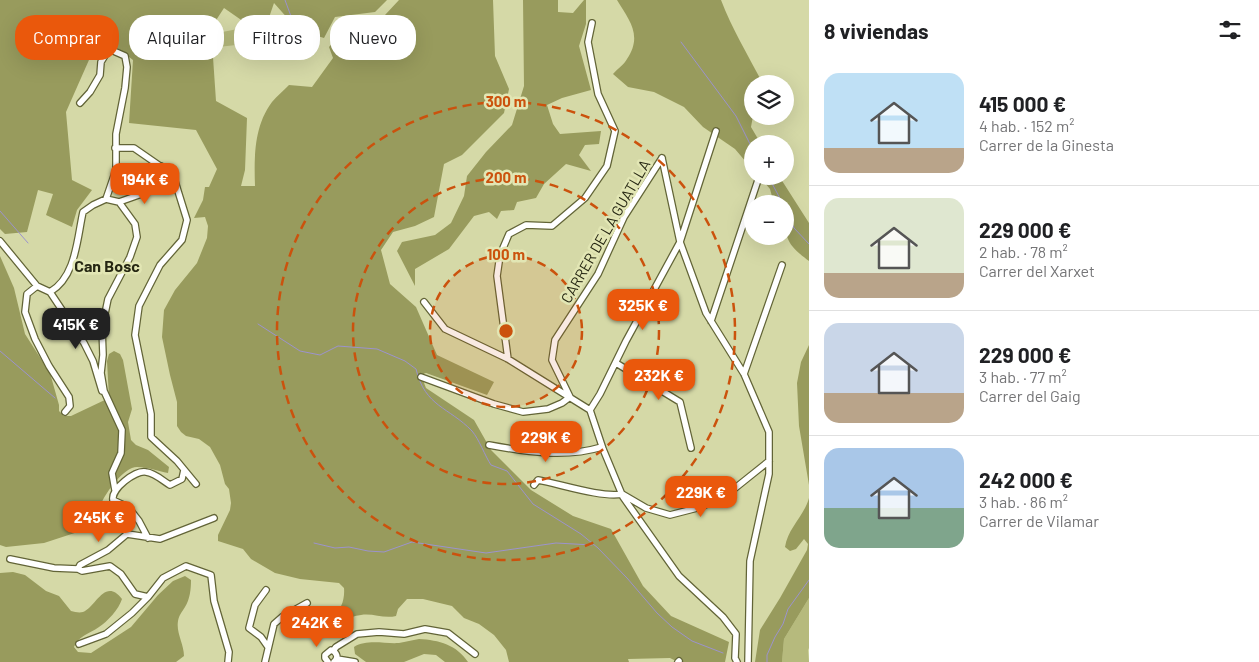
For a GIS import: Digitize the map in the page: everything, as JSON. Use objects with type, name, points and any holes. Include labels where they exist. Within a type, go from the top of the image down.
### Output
[{"type":"street","points":[[508,359],[497,276],[500,256],[509,234],[526,225],[552,226],[585,198],[607,166],[615,132],[598,94],[588,42],[592,23]]},
{"type":"street","points":[[80,103],[90,92],[100,75],[101,62],[109,49],[125,56],[127,68],[116,134],[116,170],[106,199]]},
{"type":"street","points":[[590,410],[680,242],[716,130]]},
{"type":"street","points":[[116,148],[134,148],[173,175],[187,220],[182,240],[160,265],[139,306],[135,335],[151,414],[152,437],[196,484]]},
{"type":"street","name":"CARRER DE LA GUATLLA","points":[[570,397],[552,360],[555,340],[598,274],[624,217],[662,158],[680,242]]},
{"type":"street","points":[[50,292],[59,287],[65,279],[78,243],[83,212],[106,199],[119,202],[150,191],[156,173],[161,166]]},
{"type":"street","points":[[711,321],[756,185]]},
{"type":"street","points":[[115,490],[112,473],[121,453],[122,430],[104,392],[101,373],[103,355],[102,328],[108,299],[130,256],[137,237],[135,224],[119,202]]},
{"type":"street","points":[[0,241],[37,286],[50,292],[84,343],[92,361],[100,388],[104,392]]},
{"type":"street","points":[[680,242],[706,313],[744,374],[769,432],[769,474],[750,561],[748,662]]},
{"type":"street","points":[[744,374],[782,265]]},
{"type":"street","points":[[37,286],[27,294],[25,312],[48,366],[69,398],[70,406],[65,412]]},
{"type":"street","points":[[424,302],[445,329],[508,359],[590,410],[602,447],[622,494],[679,576],[723,617],[736,634],[735,658],[737,662]]},
{"type":"street","points":[[616,363],[680,402],[691,448]]},
{"type":"street","points":[[421,377],[494,404],[524,412],[548,409],[570,397]]},
{"type":"street","points":[[489,445],[532,453],[588,451],[602,447]]},
{"type":"street","points":[[534,485],[538,480],[612,496],[622,494],[646,508],[670,515],[701,507],[729,493],[769,461]]},
{"type":"street","points":[[148,538],[139,521],[128,507],[113,500],[112,496],[115,490],[134,474],[145,471],[170,486],[182,479],[184,470]]},
{"type":"street","points":[[80,570],[80,565],[108,550],[127,534],[160,540],[214,518]]},
{"type":"street","points":[[10,559],[54,568],[80,570],[110,566],[121,574],[135,594],[148,597]]},
{"type":"street","points":[[80,644],[106,634],[132,613],[163,578],[186,566],[211,575],[214,601],[228,652],[228,662]]},
{"type":"street","points":[[266,590],[255,605],[249,628],[261,637],[268,647]]},
{"type":"street","points":[[265,662],[274,624],[282,617],[307,603]]},
{"type":"street","points":[[326,661],[326,653],[357,634],[379,632],[404,634],[425,629],[448,633],[476,654]]},
{"type":"street","points":[[332,651],[336,653],[335,661],[355,662]]},
{"type":"green space","points":[[0,0],[387,0],[375,12],[330,15],[330,27],[324,38],[320,37],[320,15],[285,15],[274,3],[270,15],[234,15],[224,8],[219,15],[129,15],[129,57],[119,49],[119,15],[15,15],[15,60],[89,60],[66,112],[72,180],[92,190],[77,210],[72,227],[46,215],[53,194],[38,190],[27,232],[5,234],[0,229]]},
{"type":"green space","points":[[399,0],[493,0],[495,56],[509,89],[504,113],[462,155],[444,164],[434,217],[415,226],[393,232],[381,250],[390,284],[416,307],[437,355],[494,382],[487,395],[426,373],[421,375],[426,388],[474,420],[491,450],[531,490],[573,516],[611,529],[643,586],[671,616],[729,642],[725,662],[678,662],[670,658],[628,659],[629,662],[509,662],[506,650],[494,635],[479,624],[464,618],[452,606],[423,599],[407,599],[398,609],[396,616],[361,615],[328,628],[315,625],[319,620],[332,619],[338,612],[344,597],[344,588],[339,583],[300,579],[275,573],[251,559],[243,549],[218,541],[218,535],[230,510],[229,489],[225,484],[220,465],[210,447],[199,439],[186,436],[177,426],[177,402],[162,337],[164,310],[175,290],[197,263],[207,238],[208,226],[205,217],[194,218],[203,200],[205,187],[209,187],[217,169],[196,130],[129,123],[133,60],[213,60],[216,101],[247,118],[245,170],[241,186],[255,186],[258,131],[272,102],[289,85],[312,87],[332,60],[416,60],[416,15],[385,15]]},
{"type":"green space","points":[[523,0],[558,0],[558,12],[573,13],[586,0],[586,24],[579,46],[591,90],[562,98],[547,105],[553,124],[560,134],[601,131],[599,144],[585,145],[579,155],[591,171],[566,164],[544,184],[536,198],[517,202],[514,210],[501,211],[497,219],[489,212],[474,216],[449,249],[415,269],[415,286],[397,251],[402,242],[435,235],[451,223],[464,196],[467,176],[486,152],[512,125],[524,86]]},
{"type":"green space","points":[[617,0],[721,0],[735,32],[758,75],[744,75],[744,125],[751,125],[756,135],[744,135],[744,160],[735,149],[703,127],[684,107],[654,92],[628,87],[613,74],[626,61],[634,42],[630,21]]},
{"type":"green space","points":[[234,30],[234,45],[224,46],[224,32]]},
{"type":"green space","points":[[767,185],[785,185],[791,195],[772,195]]},
{"type":"green space","points":[[794,200],[809,223],[809,261],[792,245],[794,245]]},
{"type":"green space","points":[[0,256],[14,288],[25,334],[50,373],[59,411],[64,416],[71,416],[109,398],[107,361],[109,354],[114,351],[120,354],[123,360],[132,409],[128,422],[131,440],[136,445],[148,450],[169,467],[168,473],[141,467],[132,468],[127,471],[116,480],[104,497],[98,518],[93,527],[44,543],[6,547],[0,545]]},
{"type":"green space","points":[[809,345],[809,485],[799,426],[797,383],[801,362]]},
{"type":"green space","points":[[672,362],[690,373],[685,381],[667,370]]},
{"type":"green space","points":[[809,498],[809,598],[784,639],[782,662],[755,662],[760,630],[807,550],[808,544],[804,539],[796,549],[790,551],[785,547],[789,534],[804,511]]},
{"type":"green space","points":[[13,572],[25,575],[46,591],[59,596],[71,611],[83,612],[106,592],[116,593],[122,599],[109,619],[81,638],[74,647],[78,652],[91,653],[131,627],[158,595],[173,581],[185,576],[191,580],[189,597],[178,621],[184,656],[176,662],[0,662],[0,573]]},
{"type":"green space","points":[[809,598],[809,662],[782,662],[784,639]]},
{"type":"green space","points":[[419,639],[447,644],[459,651],[468,662],[445,662],[436,655],[424,654],[404,662],[366,662],[355,654],[354,647],[364,643],[399,643]]},
{"type":"waterway","points":[[285,0],[291,15]]},
{"type":"waterway","points":[[681,42],[736,116],[746,135]]},
{"type":"waterway","points":[[773,185],[778,195]]},
{"type":"waterway","points":[[0,211],[28,243]]},
{"type":"waterway","points":[[794,228],[809,244]]},
{"type":"waterway","points":[[258,324],[300,351],[320,355],[338,346],[377,349],[405,361],[416,369],[420,382],[432,399],[472,431],[491,465],[507,471],[533,504],[581,534],[598,548],[672,627],[692,641],[723,653]]},
{"type":"waterway","points":[[0,351],[55,398]]},
{"type":"waterway","points":[[314,543],[335,548],[349,547],[384,552],[412,542],[486,553],[556,543],[592,545]]},
{"type":"waterway","points":[[767,662],[767,655],[783,624],[788,609],[809,580]]},
{"type":"district","name":"Can Bosc","points":[[107,265]]}]
